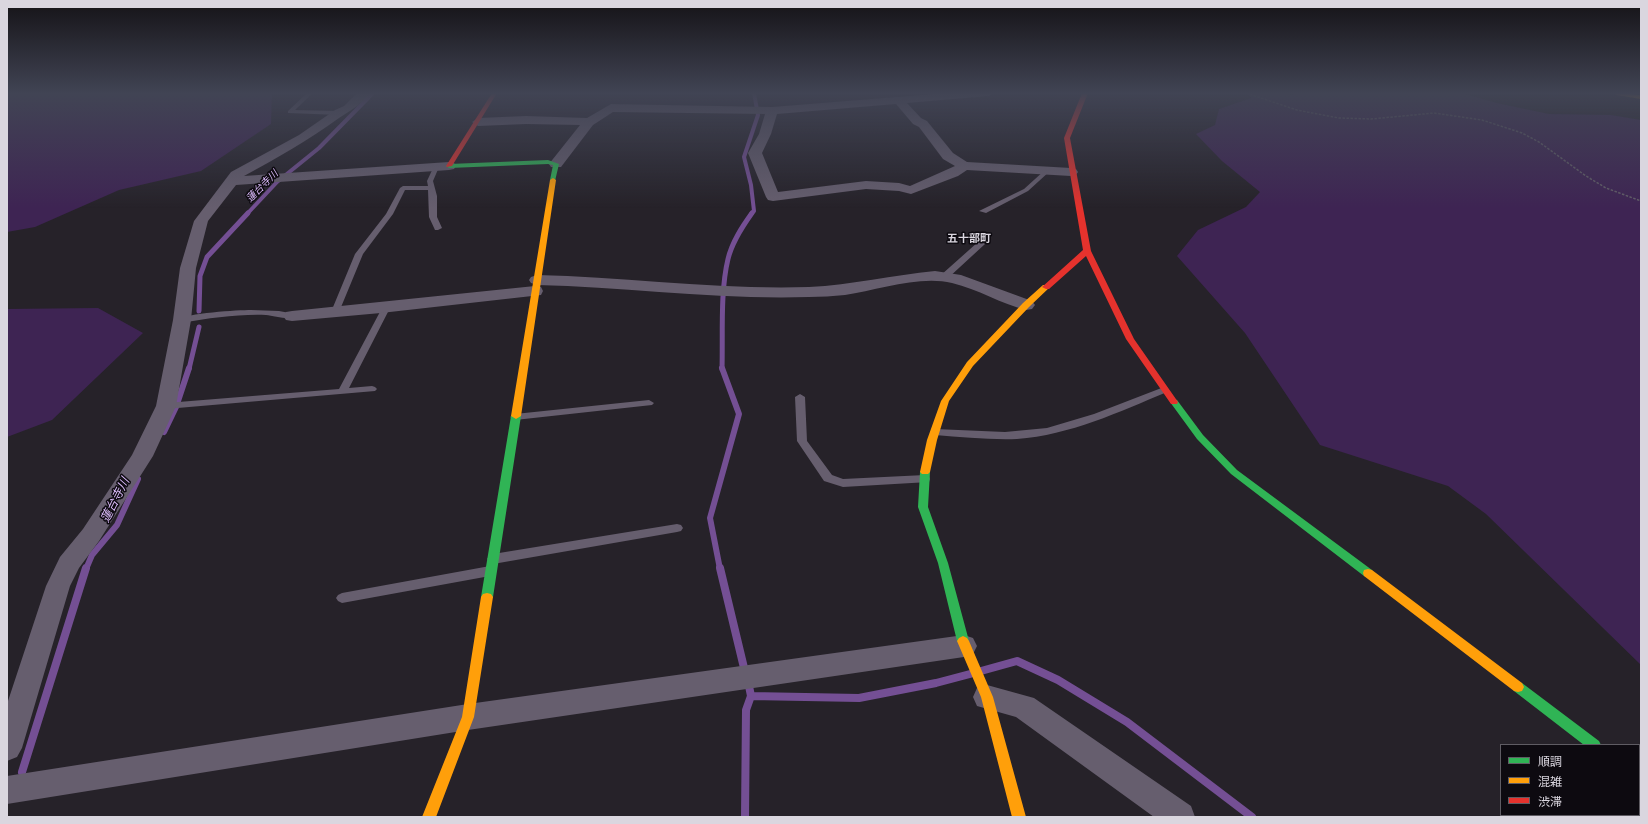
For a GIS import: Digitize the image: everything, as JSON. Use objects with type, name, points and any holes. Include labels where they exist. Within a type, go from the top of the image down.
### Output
[{"type":"street","points":[[7,748],[58,586],[69,563],[95,528],[142,456],[166,406],[182,320],[188,268],[201,222],[236,175],[312,131]]},
{"type":"street","points":[[443,167],[471,131]]},
{"type":"street","points":[[429,817],[468,717],[556,164],[582,131]]},
{"type":"street","points":[[766,131],[755,153],[774,197],[866,185],[899,187],[911,190],[952,173],[964,166]]},
{"type":"street","points":[[929,131],[948,156],[964,166],[1071,172]]},
{"type":"street","points":[[1069,131],[1067,138],[1071,172],[1087,251],[1130,339],[1164,390],[1200,437],[1234,472],[1409,603],[1593,744]]},
{"type":"street","points":[[231,181],[443,167],[541,162],[556,164]]},
{"type":"street","points":[[1019,817],[986,697],[964,646],[943,563],[923,507],[925,470],[945,401],[970,364],[1026,305],[1087,251]]},
{"type":"street","points":[[292,316],[386,308],[586,280],[717,292],[808,292],[844,290],[911,278],[944,277],[955,278],[1026,305]]},
{"type":"street","points":[[7,790],[468,717],[964,646]]},
{"type":"street","points":[[986,697],[1024,707],[1180,817]]},
{"type":"lane","points":[[438,228],[433,217],[432,188],[430,182],[443,167]]},
{"type":"lane","points":[[983,211],[1026,190],[1047,171]]},
{"type":"lane","points":[[335,312],[359,254],[389,214],[403,188],[432,188]]},
{"type":"lane","points":[[944,277],[981,244]]},
{"type":"lane","points":[[342,392],[386,308]]},
{"type":"lane","points":[[182,320],[206,316],[276,312],[292,316]]},
{"type":"lane","points":[[166,406],[372,389]]},
{"type":"lane","points":[[935,432],[1029,434],[1096,418],[1164,390]]},
{"type":"lane","points":[[800,398],[802,441],[828,478],[843,483],[925,479]]},
{"type":"lane","points":[[515,417],[649,403]]},
{"type":"lane","points":[[342,598],[491,565],[677,528]]},
{"type":"path","points":[[1517,131],[1539,142],[1569,165],[1606,188],[1641,201]]},
{"type":"shaded area","points":[[7,131],[260,131],[201,171],[119,190],[35,227],[7,232]]},
{"type":"shaded area","points":[[1201,131],[1641,131],[1641,665],[1486,514],[1448,486],[1320,445],[1245,333],[1177,256],[1198,230],[1246,207],[1260,192],[1222,161],[1196,134]]},
{"type":"shaded area","points":[[98,308],[143,333],[52,420],[7,437],[7,309]]},
{"type":"waterway","name":"蓮台寺川","points":[[247,214],[277,182],[319,148],[335,131]]},
{"type":"waterway","points":[[752,213],[754,211],[751,185],[744,157],[753,131]]},
{"type":"waterway","name":"蓮台寺川","points":[[199,311],[200,276],[207,257],[248,213]]},
{"type":"waterway","points":[[722,368],[722,314],[725,272],[732,247],[741,229],[752,213]]},
{"type":"waterway","name":"蓮台寺川","points":[[189,369],[199,327]]},
{"type":"waterway","name":"蓮台寺川","points":[[164,432],[176,407],[189,368]]},
{"type":"waterway","points":[[720,569],[710,518],[739,414],[722,368]]},
{"type":"waterway","name":"蓮台寺川","points":[[86,569],[92,555],[117,525],[138,479]]},
{"type":"waterway","name":"蓮台寺川","points":[[22,772],[86,568]]},
{"type":"waterway","points":[[720,568],[745,672]]},
{"type":"waterway","points":[[981,671],[1017,661],[1058,680],[1127,722],[1252,817]]},
{"type":"waterway","points":[[751,696],[859,698],[936,683],[970,674]]},
{"type":"waterway","points":[[748,681],[751,696]]},
{"type":"waterway","points":[[745,817],[746,710],[751,696]]},
{"type":"traffic: fast","points":[[449,166],[548,162],[556,164],[553,180]]},
{"type":"traffic: fast","points":[[1174,402],[1200,437],[1234,472],[1368,573]]},
{"type":"traffic: fast","points":[[487,597],[516,416]]},
{"type":"traffic: fast","points":[[925,472],[923,507],[943,563],[963,641]]},
{"type":"traffic: fast","points":[[1518,687],[1593,744]]},
{"type":"traffic: slow","points":[[516,416],[553,180]]},
{"type":"traffic: slow","points":[[925,472],[932,440],[945,401],[970,364],[1026,305],[1046,287]]},
{"type":"traffic: slow","points":[[1368,573],[1518,687]]},
{"type":"traffic: slow","points":[[429,817],[468,717],[487,597]]},
{"type":"traffic: slow","points":[[963,641],[987,697],[1019,817]]},
{"type":"traffic: jam","points":[[449,166],[471,131]]},
{"type":"traffic: jam","points":[[1070,131],[1067,138],[1087,251],[1130,339],[1174,402]]},
{"type":"traffic: jam","points":[[1046,287],[1087,251]]},
{"type":"district","name":"五十部町","points":[[969,238]]}]
